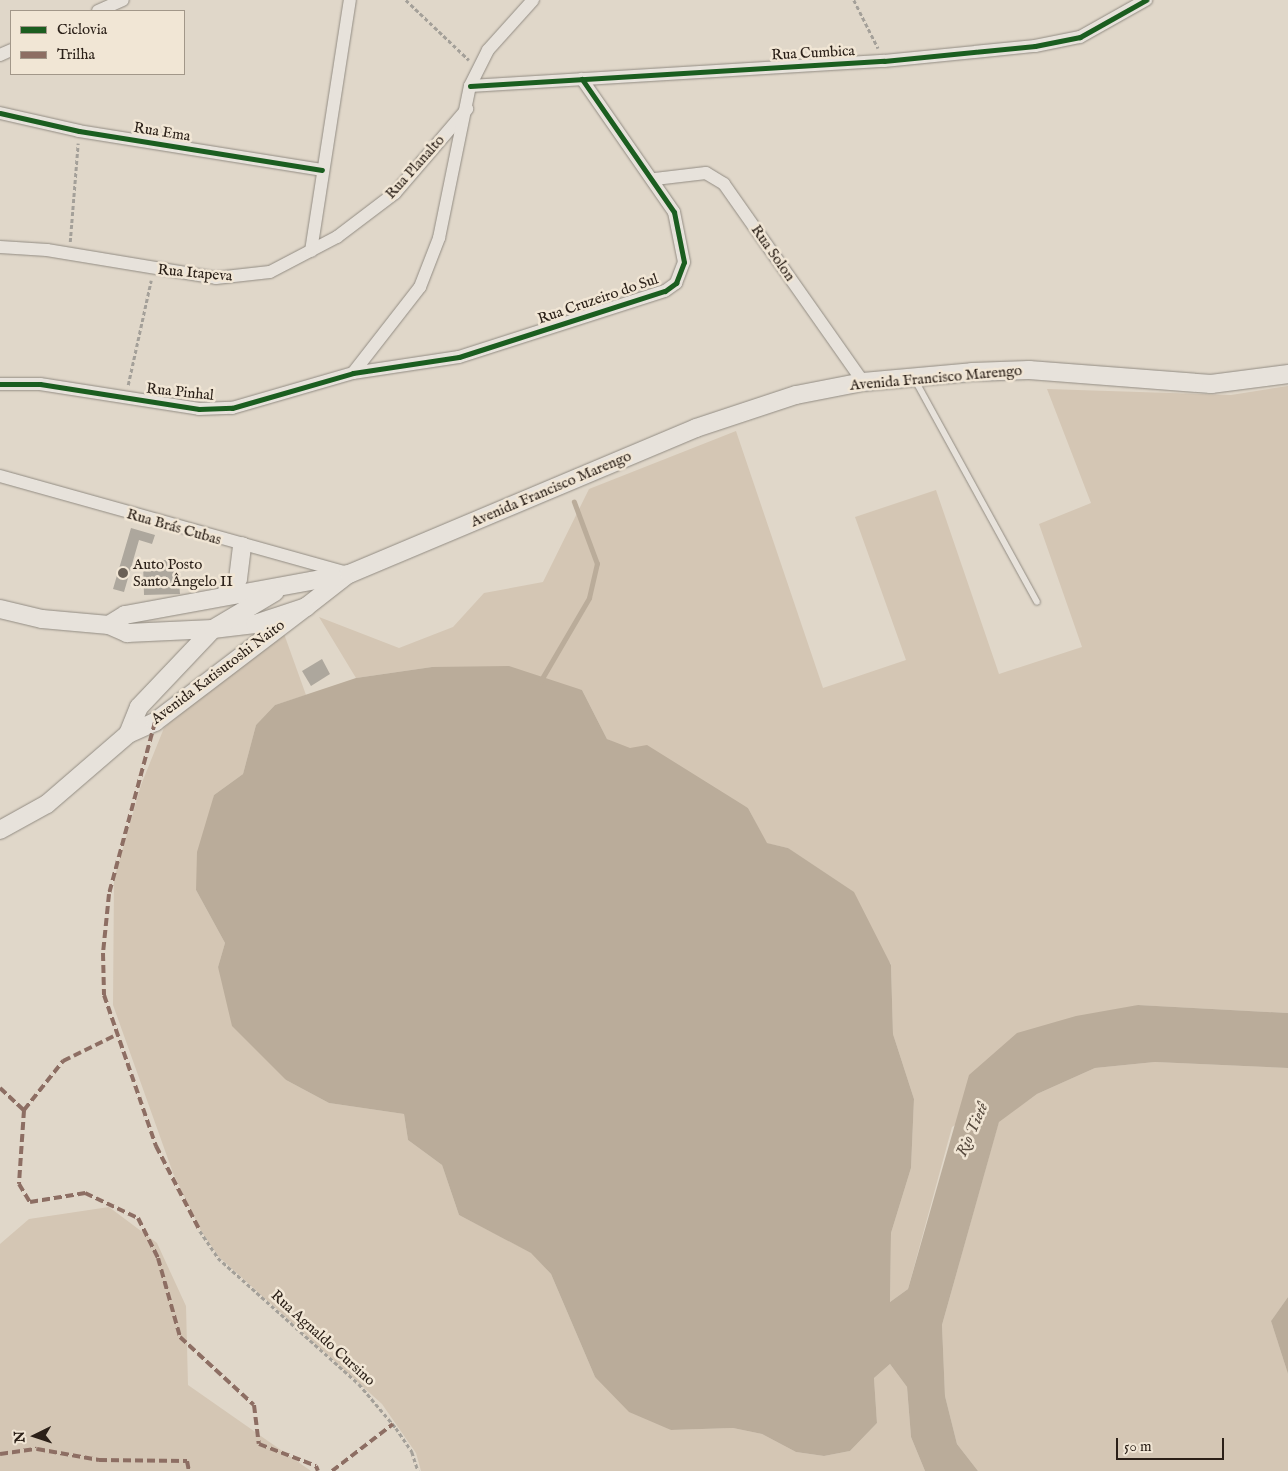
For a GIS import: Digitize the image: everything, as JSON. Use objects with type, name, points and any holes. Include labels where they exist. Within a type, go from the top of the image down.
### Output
[{"type":"main road","name":"Avenida Francisco Marengo","points":[[0,609],[42,619],[109,625],[127,633],[212,629],[255,624],[306,607],[349,574],[696,428],[786,398],[863,382],[1028,370],[1211,384],[1288,374]]},
{"type":"main road","points":[[224,596],[238,579],[242,546]]},
{"type":"main road","name":"Avenida Francisco Marengo","points":[[109,625],[125,615],[301,580],[349,574]]},
{"type":"main road","name":"Avenida Katisutoshi Naito","points":[[128,734],[139,707],[212,629],[253,601],[301,580]]},
{"type":"main road","name":"Avenida Katisutoshi Naito","points":[[0,830],[47,804],[128,734],[155,722],[306,607]]},
{"type":"main road","points":[[171,630],[181,661]]},
{"type":"street","points":[[100,10],[123,0]]},
{"type":"street","points":[[311,252],[322,170],[350,0]]},
{"type":"street","name":"Rua Planalto","points":[[311,252],[395,193],[465,110],[470,86],[477,68],[533,0]]},
{"type":"street","name":"Rua Cumbica","points":[[470,86],[884,61],[1080,37],[1146,0]]},
{"type":"street","name":"Rua Cruzeiro do Sul","points":[[353,373],[459,357],[666,291],[682,275],[685,248],[674,212],[655,179],[582,79]]},
{"type":"street","points":[[353,373],[400,316],[430,263],[465,110]]},
{"type":"street","name":"Rua Ema","points":[[0,112],[79,131],[322,170]]},
{"type":"street","name":"Rua Solon","points":[[655,179],[706,173],[724,184],[863,382]]},
{"type":"street","name":"Rua Itapeva","points":[[3,249],[70,254],[154,270],[237,278],[270,272],[311,252]]},
{"type":"street","name":"Rua Pinhal","points":[[0,384],[40,384],[199,409],[232,408],[353,373]]},
{"type":"street","name":"Rua Brás Cubas","points":[[0,476],[242,546],[349,574]]},
{"type":"lane","points":[[914,377],[1037,602]]},
{"type":"path","points":[[406,0],[477,68]]},
{"type":"path","points":[[854,0],[884,61]]},
{"type":"path","points":[[70,254],[79,131]]},
{"type":"path","points":[[124,398],[154,270]]},
{"type":"shaded area","points":[[1288,386],[1288,1013],[1138,1005],[952,1127],[908,1289],[890,1302],[891,1233],[911,1168],[914,1099],[893,1034],[891,964],[788,848],[766,843],[748,808],[607,739],[582,690],[432,667],[356,678],[319,617],[399,648],[453,627],[484,593],[543,582],[589,489],[736,431],[823,688],[906,660],[855,517],[936,490],[999,674],[1082,647],[1039,524],[1091,503],[1047,389],[1231,395]]},
{"type":"shaded area","points":[[283,631],[306,695],[275,705],[256,725],[243,774],[214,795],[196,890],[225,943],[218,967],[286,1080],[329,1103],[404,1114],[408,1140],[442,1165],[459,1215],[532,1253],[551,1274],[595,1377],[671,1430],[733,1428],[762,1434],[796,1452],[824,1456],[850,1451],[877,1423],[874,1378],[890,1364],[907,1387],[911,1437],[925,1471],[421,1471],[416,1453],[382,1404],[219,1257],[201,1231],[173,1173],[113,1005],[114,879],[141,785],[164,728],[206,688]]},
{"type":"shaded area","points":[[1155,1062],[1288,1068],[1288,1297],[1271,1321],[1288,1374],[1288,1471],[978,1471],[957,1444],[945,1396],[942,1325],[999,1121],[1037,1094],[1095,1068]]},
{"type":"shaded area","points":[[109,1207],[157,1243],[186,1306],[188,1385],[311,1471],[0,1471],[0,1244],[29,1219]]},
{"type":"water","name":"Rio Tietê","points":[[509,666],[582,690],[607,739],[630,748],[647,745],[748,808],[767,843],[788,848],[854,892],[891,965],[893,1034],[914,1099],[911,1168],[891,1233],[890,1302],[908,1289],[969,1075],[1017,1033],[1076,1016],[1138,1005],[1288,1013],[1288,1068],[1155,1062],[1095,1068],[1037,1094],[999,1122],[942,1325],[945,1396],[957,1444],[978,1471],[925,1471],[911,1437],[907,1387],[890,1364],[874,1378],[877,1423],[850,1451],[824,1456],[796,1452],[762,1434],[733,1428],[671,1430],[629,1412],[595,1377],[551,1274],[531,1253],[459,1215],[442,1165],[408,1140],[404,1114],[329,1103],[286,1080],[232,1026],[218,967],[225,943],[196,890],[197,852],[214,795],[243,774],[256,725],[275,705],[356,678],[432,667]]},
{"type":"water","points":[[1288,1297],[1288,1374],[1271,1321]]},
{"type":"building","name":"Auto Posto Santo Ângelo II","points":[[131,528],[155,535],[152,544],[139,540],[124,592],[113,589]]},
{"type":"building","name":"Auto Posto Santo Ângelo II","points":[[177,559],[180,594],[144,595],[143,562]]},
{"type":"building","points":[[322,659],[330,674],[311,686],[302,671]]},
{"type":"waterway","points":[[540,682],[589,598],[597,564],[574,502]]},
{"type":"marked path","points":[[155,722],[109,894],[103,953],[104,995],[156,1146],[200,1231]]},
{"type":"marked path","points":[[24,1110],[63,1061],[116,1035]]},
{"type":"marked path","points":[[0,1088],[24,1110],[19,1184],[30,1202],[85,1193],[138,1218],[158,1258],[180,1337],[254,1405],[259,1444],[316,1466],[318,1471]]},
{"type":"marked path","points":[[332,1471],[393,1424]]},
{"type":"marked path","points":[[0,1454],[37,1449],[99,1460],[187,1461],[189,1471]]},
{"type":"cycle path","points":[[470,86],[884,61],[1035,46],[1080,37],[1146,0]]},
{"type":"cycle path","points":[[0,384],[40,384],[199,409],[232,408],[353,373],[459,357],[665,291],[676,283],[684,262],[674,212],[582,79]]},
{"type":"cycle path","points":[[0,113],[79,131],[322,170]]},
{"type":"place","name":"Auto Posto Santo Ângelo II","points":[[123,573]]}]
